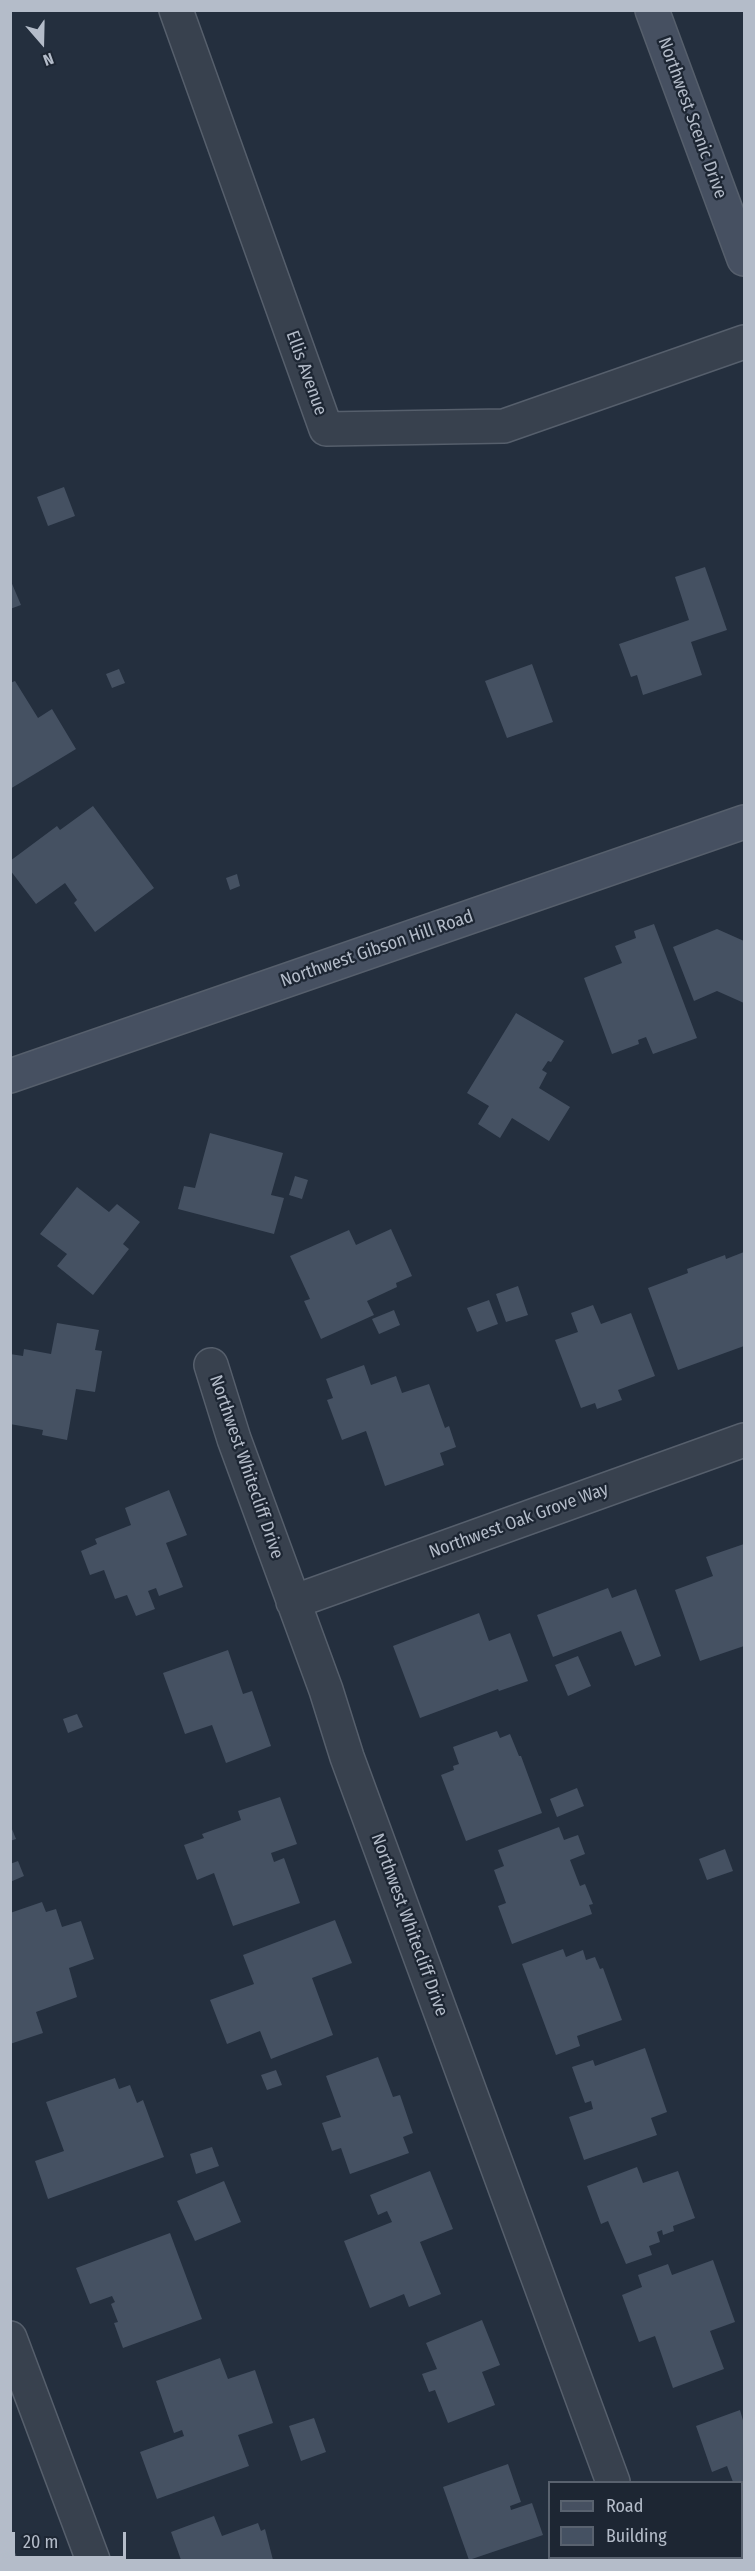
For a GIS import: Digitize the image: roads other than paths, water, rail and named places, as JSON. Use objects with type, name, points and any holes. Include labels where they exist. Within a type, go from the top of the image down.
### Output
[{"type":"main road","name":"Northwest Scenic Drive","points":[[652,10],[744,259]]},
{"type":"main road","name":"Northwest Gibson Hill Road","points":[[10,1076],[744,822]]},
{"type":"street","name":"Ellis Avenue","points":[[176,10],[326,429],[504,426],[744,342]]},
{"type":"street","name":"Northwest Whitecliff Drive","points":[[211,1365],[234,1439],[326,1690],[351,1769],[613,2481]]},
{"type":"street","name":"Northwest Oak Grove Way","points":[[293,1602],[744,1440]]},
{"type":"street","points":[[10,2338],[93,2560]]}]
